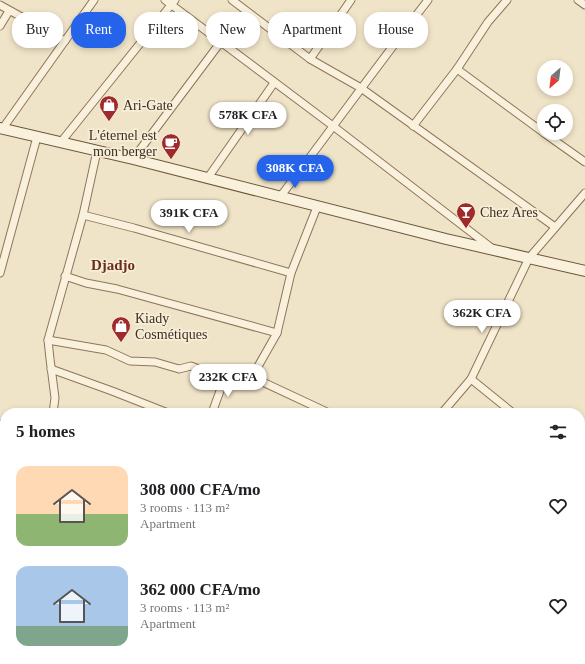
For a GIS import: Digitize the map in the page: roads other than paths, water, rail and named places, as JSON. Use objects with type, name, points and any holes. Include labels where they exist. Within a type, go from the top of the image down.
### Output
[{"type":"main road","points":[[1,128],[133,159],[317,207],[496,251],[585,271]]},
{"type":"street","points":[[1,128],[94,0]]},
{"type":"street","points":[[164,0],[173,3],[206,31]]},
{"type":"street","points":[[232,0],[310,59],[361,88],[555,227]]},
{"type":"street","points":[[310,59],[351,0]]},
{"type":"street","points":[[280,197],[428,0]]},
{"type":"street","points":[[413,126],[457,69],[488,22],[507,0]]},
{"type":"street","points":[[61,142],[173,3]]},
{"type":"street","points":[[0,5],[65,41]]},
{"type":"street","points":[[0,26],[9,11]]},
{"type":"street","points":[[133,159],[216,48]]},
{"type":"street","points":[[227,48],[334,126],[496,251]]},
{"type":"street","points":[[457,69],[537,128]]},
{"type":"street","points":[[207,179],[274,83]]},
{"type":"street","points":[[0,273],[37,136]]},
{"type":"street","points":[[554,140],[585,162]]},
{"type":"street","points":[[53,408],[55,398],[48,340],[83,215],[97,151]]},
{"type":"street","points":[[446,408],[471,379],[529,258],[585,193]]},
{"type":"street","points":[[252,378],[277,333],[291,273],[317,207]]},
{"type":"street","points":[[83,215],[291,273]]},
{"type":"street","points":[[65,276],[86,283],[117,289],[277,333]]},
{"type":"street","points":[[48,340],[106,350],[130,361],[155,362],[179,369],[191,366],[218,376],[237,379],[252,378],[318,408]]},
{"type":"street","points":[[51,369],[155,408]]},
{"type":"street","points":[[214,408],[226,377]]},
{"type":"street","points":[[471,379],[507,408]]},
{"type":"place","name":"Ari-Gate","points":[[109,122]]},
{"type":"place","name":"L'éternel est mon berger","points":[[171,160]]},
{"type":"place","name":"Chez Ares","points":[[466,229]]},
{"type":"place","name":"Kiady Cosmétiques","points":[[121,343]]},
{"type":"district","name":"Djadjo","points":[[113,265]]}]
